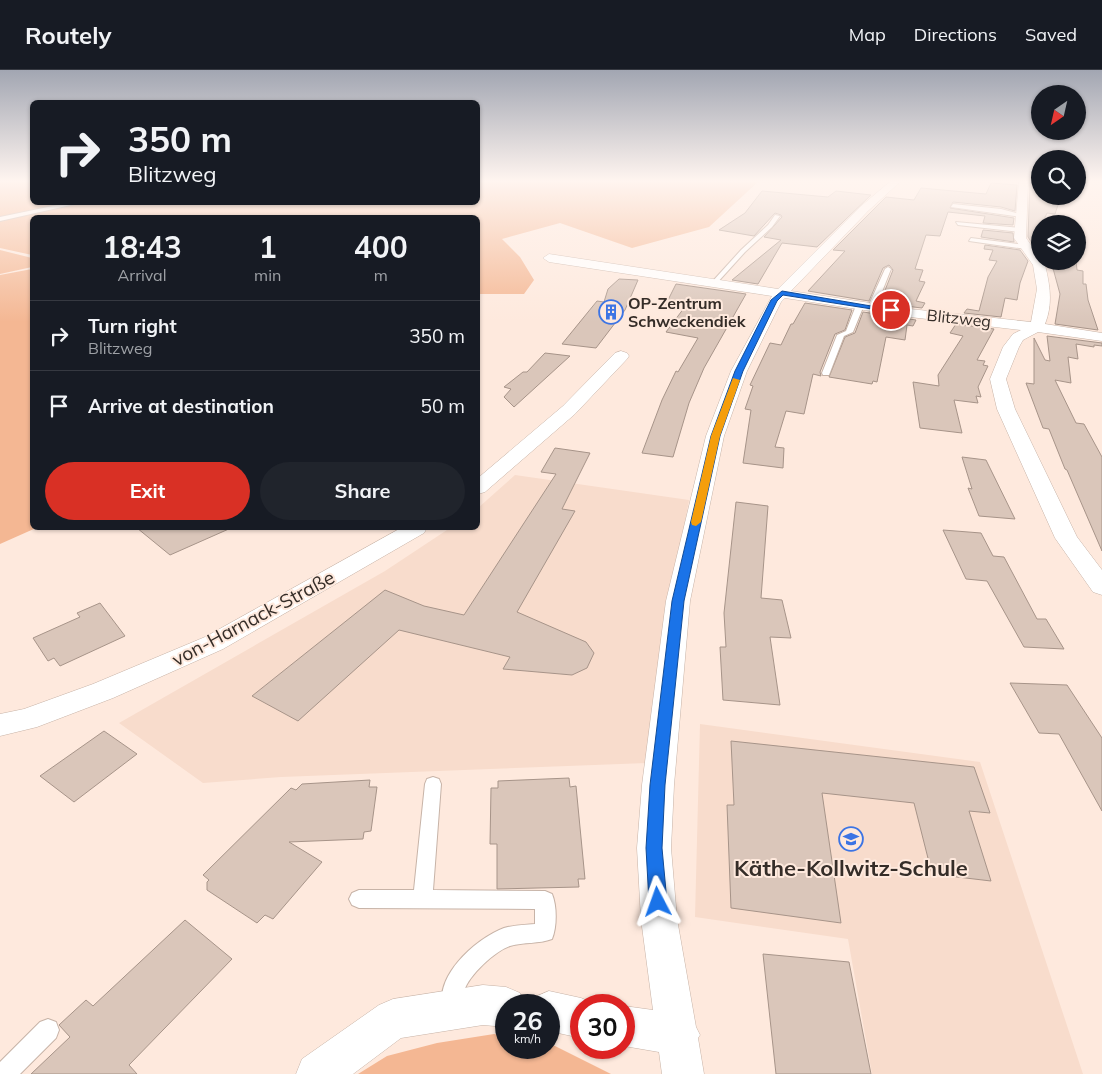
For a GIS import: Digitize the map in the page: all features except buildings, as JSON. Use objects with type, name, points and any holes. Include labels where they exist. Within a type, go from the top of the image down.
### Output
[{"type":"street","points":[[681,1055],[659,919],[654,848],[658,785],[678,601],[715,436],[739,371],[774,300],[846,228]]},
{"type":"street","points":[[1020,230],[1020,238],[1039,265],[1043,278],[1043,304],[1039,322],[1036,327],[1018,337],[1011,346],[998,379],[1006,409],[1066,538],[1102,587]]},
{"type":"street","name":"Blitzweg","points":[[549,258],[866,306],[1102,337]]},
{"type":"street","points":[[480,486],[569,410],[621,356]]},
{"type":"street","name":"von-Harnack-Straße","points":[[0,725],[27,719],[103,691],[214,643],[412,530]]},
{"type":"street","points":[[317,1074],[394,1019],[483,1005],[495,1006]]},
{"type":"street","points":[[635,1032],[681,1055]]},
{"type":"lane","points":[[714,283],[742,251],[768,228]]},
{"type":"lane","points":[[1001,228],[1020,230]]},
{"type":"lane","points":[[970,240],[1026,247]]},
{"type":"lane","points":[[826,373],[841,335],[849,332],[888,269]]},
{"type":"lane","points":[[423,900],[433,784]]},
{"type":"lane","points":[[359,899],[545,900],[545,932],[507,938],[483,951],[462,973],[453,990],[452,1009]]},
{"type":"lane","points":[[4,1074],[48,1030]]},
{"type":"shaded area","points":[[0,228],[30,228],[30,255],[0,248]]},
{"type":"shaded area","points":[[480,228],[542,228],[502,239],[520,257],[534,280],[524,294],[480,294]]},
{"type":"shaded area","points":[[574,228],[706,228],[632,248]]},
{"type":"shaded area","points":[[0,250],[30,258],[30,267],[0,274]]},
{"type":"shaded area","points":[[30,269],[32,530],[0,544],[0,275]]},
{"type":"shaded area","points":[[515,475],[689,500],[669,608],[647,763],[281,777],[203,783],[119,723],[385,571],[447,530],[480,530],[480,506]]},
{"type":"shaded area","name":"Käthe-Kollwitz-Schule","points":[[700,724],[980,762],[1083,1074],[872,1074],[848,939],[695,917]]},
{"type":"shaded area","points":[[495,1034],[495,1059],[560,1059],[560,1048],[570,1054],[570,1059],[581,1059],[611,1074],[358,1074],[387,1056],[437,1043]]},
{"type":"slow traffic","points":[[696,522],[715,436],[736,380]]},
{"type":"place","name":"OP-Zentrum Schweckendiek","points":[[611,312]]},
{"type":"place","name":"Käthe-Kollwitz-Schule","points":[[851,839]]},
{"type":"route","points":[[658,902],[654,848],[658,785],[678,601],[715,436],[739,371],[774,300],[782,293],[891,310]]}]
